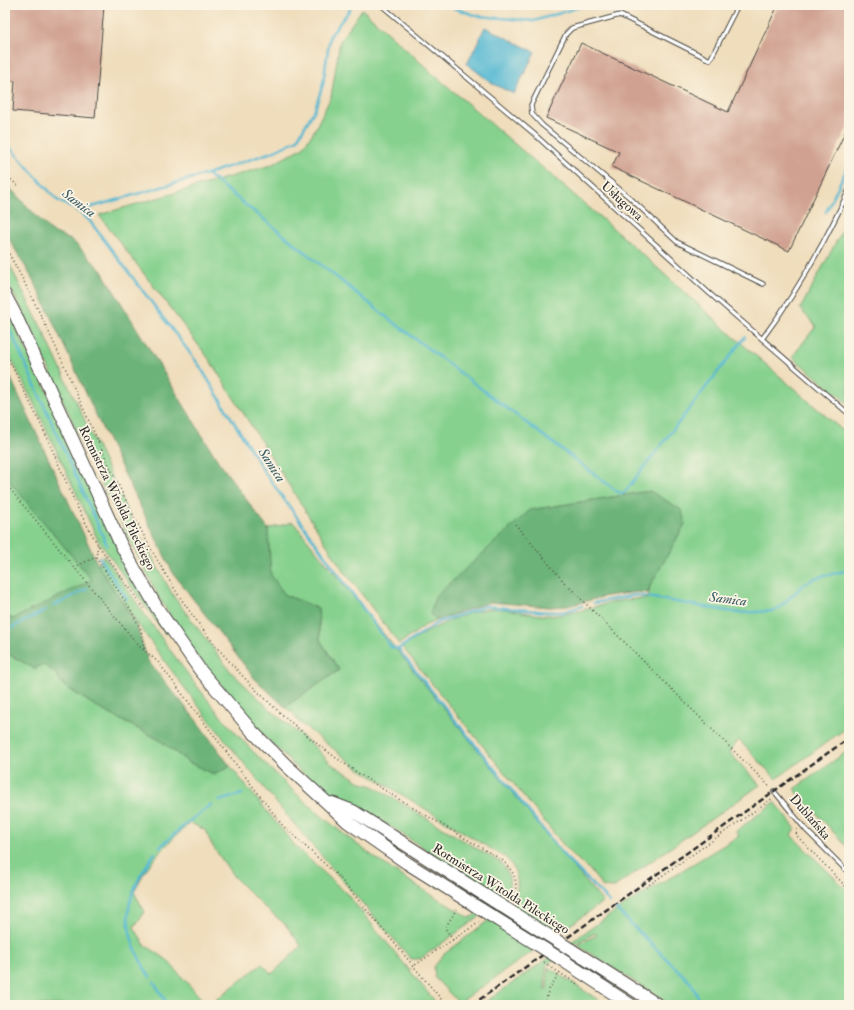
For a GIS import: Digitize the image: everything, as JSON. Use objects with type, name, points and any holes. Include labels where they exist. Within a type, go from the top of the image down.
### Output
[{"type":"main road","name":"Rotmistrza Witolda Pileckiego","points":[[5,295],[121,544],[157,608],[178,641],[224,700],[287,766],[327,801],[348,822],[482,915],[559,958],[632,1005]]},
{"type":"main road","name":"Rotmistrza Witolda Pileckiego","points":[[327,801],[353,811],[658,1005]]},
{"type":"lane","name":"Usługowa","points":[[381,5],[532,133],[709,293],[849,414]]},
{"type":"lane","points":[[738,5],[710,60],[620,15],[572,28],[566,34],[531,105],[532,114],[542,125],[629,196],[677,242],[763,284]]},
{"type":"lane","points":[[762,339],[777,319],[803,275],[836,217],[849,190]]},
{"type":"lane","name":"Dublańska","points":[[774,791],[806,830],[849,873]]},
{"type":"path","points":[[5,174],[18,186]]},
{"type":"path","points":[[5,246],[48,332],[128,504],[150,547],[172,585],[214,643],[273,706],[312,740],[378,785],[502,860],[510,867],[516,877],[517,885],[511,901]]},
{"type":"path","points":[[5,352],[45,433],[77,507],[98,545],[96,557],[131,610],[141,630],[145,651]]},
{"type":"path","points":[[5,483],[145,651],[158,662],[284,826],[339,877],[446,1005]]},
{"type":"path","points":[[515,524],[565,583],[774,791]]},
{"type":"path","points":[[74,567],[96,557]]},
{"type":"path","points":[[646,887],[774,798]]},
{"type":"path","points":[[796,827],[796,835],[849,890]]},
{"type":"path","points":[[453,940],[445,928],[458,907]]},
{"type":"path","points":[[412,966],[453,940],[482,915]]},
{"type":"path","points":[[545,1005],[548,991],[560,972]]},
{"type":"green space","points":[[362,9],[432,73],[622,236],[733,336],[849,436],[849,726],[776,779],[739,740],[729,752],[760,785],[613,888],[603,887],[589,869],[570,853],[402,647],[438,626],[478,611],[504,609],[537,615],[558,615],[624,600],[648,599],[650,586],[685,524],[650,491],[530,510],[430,614],[438,620],[426,625],[399,644],[339,564],[209,359],[99,215],[271,165],[302,148],[313,133],[331,97],[340,41]]},
{"type":"green space","points":[[5,183],[51,231],[73,241],[101,270],[218,461],[268,529],[271,575],[285,595],[318,608],[320,640],[339,670],[285,707],[255,679],[173,573],[103,430],[35,283],[5,232]]},
{"type":"green space","points":[[849,218],[849,404],[792,357],[816,326],[800,309]]},
{"type":"green space","points":[[5,256],[44,333],[131,519],[174,597],[231,672],[273,712],[316,748],[330,763],[362,783],[373,786],[501,863],[507,872],[509,885],[504,899],[420,959],[411,959],[287,816],[208,719],[170,669],[98,565],[104,556],[175,657],[220,715],[271,770],[308,804],[346,836],[391,869],[470,918],[500,897],[377,818],[333,795],[300,771],[260,732],[199,659],[160,600],[89,459],[26,317],[5,279]]},
{"type":"green space","points":[[5,306],[167,633],[165,634],[98,540],[43,422],[5,346]]},
{"type":"green space","points":[[5,366],[98,565],[136,624],[148,661],[196,720],[230,766],[214,774],[188,762],[158,739],[100,709],[63,685],[56,674],[43,664],[35,669],[5,652],[5,615],[13,619],[92,580],[5,476]]},
{"type":"green space","points":[[5,476],[93,580],[13,619],[5,615]]},
{"type":"green space","points":[[650,491],[682,510],[685,524],[650,586],[648,593],[637,592],[606,596],[568,606],[549,607],[490,602],[438,620],[430,614],[435,597],[530,510]]},
{"type":"green space","points":[[293,522],[549,838],[603,902],[459,1003],[435,978],[434,967],[443,955],[514,901],[517,889],[517,878],[513,868],[506,858],[358,768],[299,722],[293,713],[285,707],[339,670],[320,640],[318,608],[285,595],[270,575],[268,529]]},
{"type":"green space","points":[[5,652],[18,660],[43,664],[56,674],[63,685],[100,709],[158,739],[188,762],[214,774],[230,766],[297,848],[347,894],[438,1005],[209,1005],[262,964],[272,974],[301,946],[286,925],[263,906],[234,877],[212,845],[205,830],[190,823],[172,839],[151,862],[145,871],[134,892],[145,912],[134,927],[145,945],[166,959],[207,1005],[5,1005]]},
{"type":"green space","points":[[849,750],[849,849],[794,789]]},
{"type":"green space","points":[[775,802],[795,828],[791,835],[849,892],[849,1005],[671,1005],[577,945],[597,935],[595,933],[575,944],[546,965],[545,990],[547,989],[548,967],[606,1005],[481,1005],[620,908],[739,836],[736,831]]},
{"type":"water","points":[[485,27],[535,52],[514,94],[493,84],[467,64]]},
{"type":"building","points":[[5,5],[104,5],[95,118],[13,111],[15,81],[5,80]]},
{"type":"building","points":[[778,5],[849,5],[849,124],[789,251],[612,167],[619,152],[546,118],[581,43],[728,112]]},
{"type":"waterway","points":[[444,5],[478,16],[534,21],[586,5]]},
{"type":"waterway","points":[[78,211],[207,174],[275,151],[297,140],[315,109],[323,84],[330,36],[351,8]]},
{"type":"waterway","name":"Samica","points":[[5,142],[57,200],[78,211],[89,220],[199,365],[265,473],[391,647],[398,649],[439,622],[486,606],[547,612],[563,612],[582,606]]},
{"type":"waterway","points":[[826,212],[849,164]]},
{"type":"waterway","points":[[207,174],[389,319],[618,492],[624,493],[745,337]]},
{"type":"waterway","points":[[5,319],[107,545]]},
{"type":"waterway","points":[[99,557],[127,599]]},
{"type":"waterway","name":"Samica","points":[[594,603],[636,595],[739,613],[771,611],[778,609],[802,586],[815,578],[849,570]]},
{"type":"waterway","points":[[53,606],[87,589]]},
{"type":"waterway","points":[[5,631],[46,610]]},
{"type":"waterway","points":[[398,649],[567,859],[610,902]]},
{"type":"waterway","points":[[219,801],[242,794]]},
{"type":"waterway","points":[[160,847],[187,823],[212,804]]},
{"type":"waterway","points":[[150,977],[133,944],[129,929],[128,914],[136,885],[144,869],[155,853]]},
{"type":"waterway","points":[[616,909],[691,983],[700,1001],[708,1005]]},
{"type":"waterway","points":[[154,982],[168,1005]]},
{"type":"railway","points":[[472,1005],[849,738]]}]
